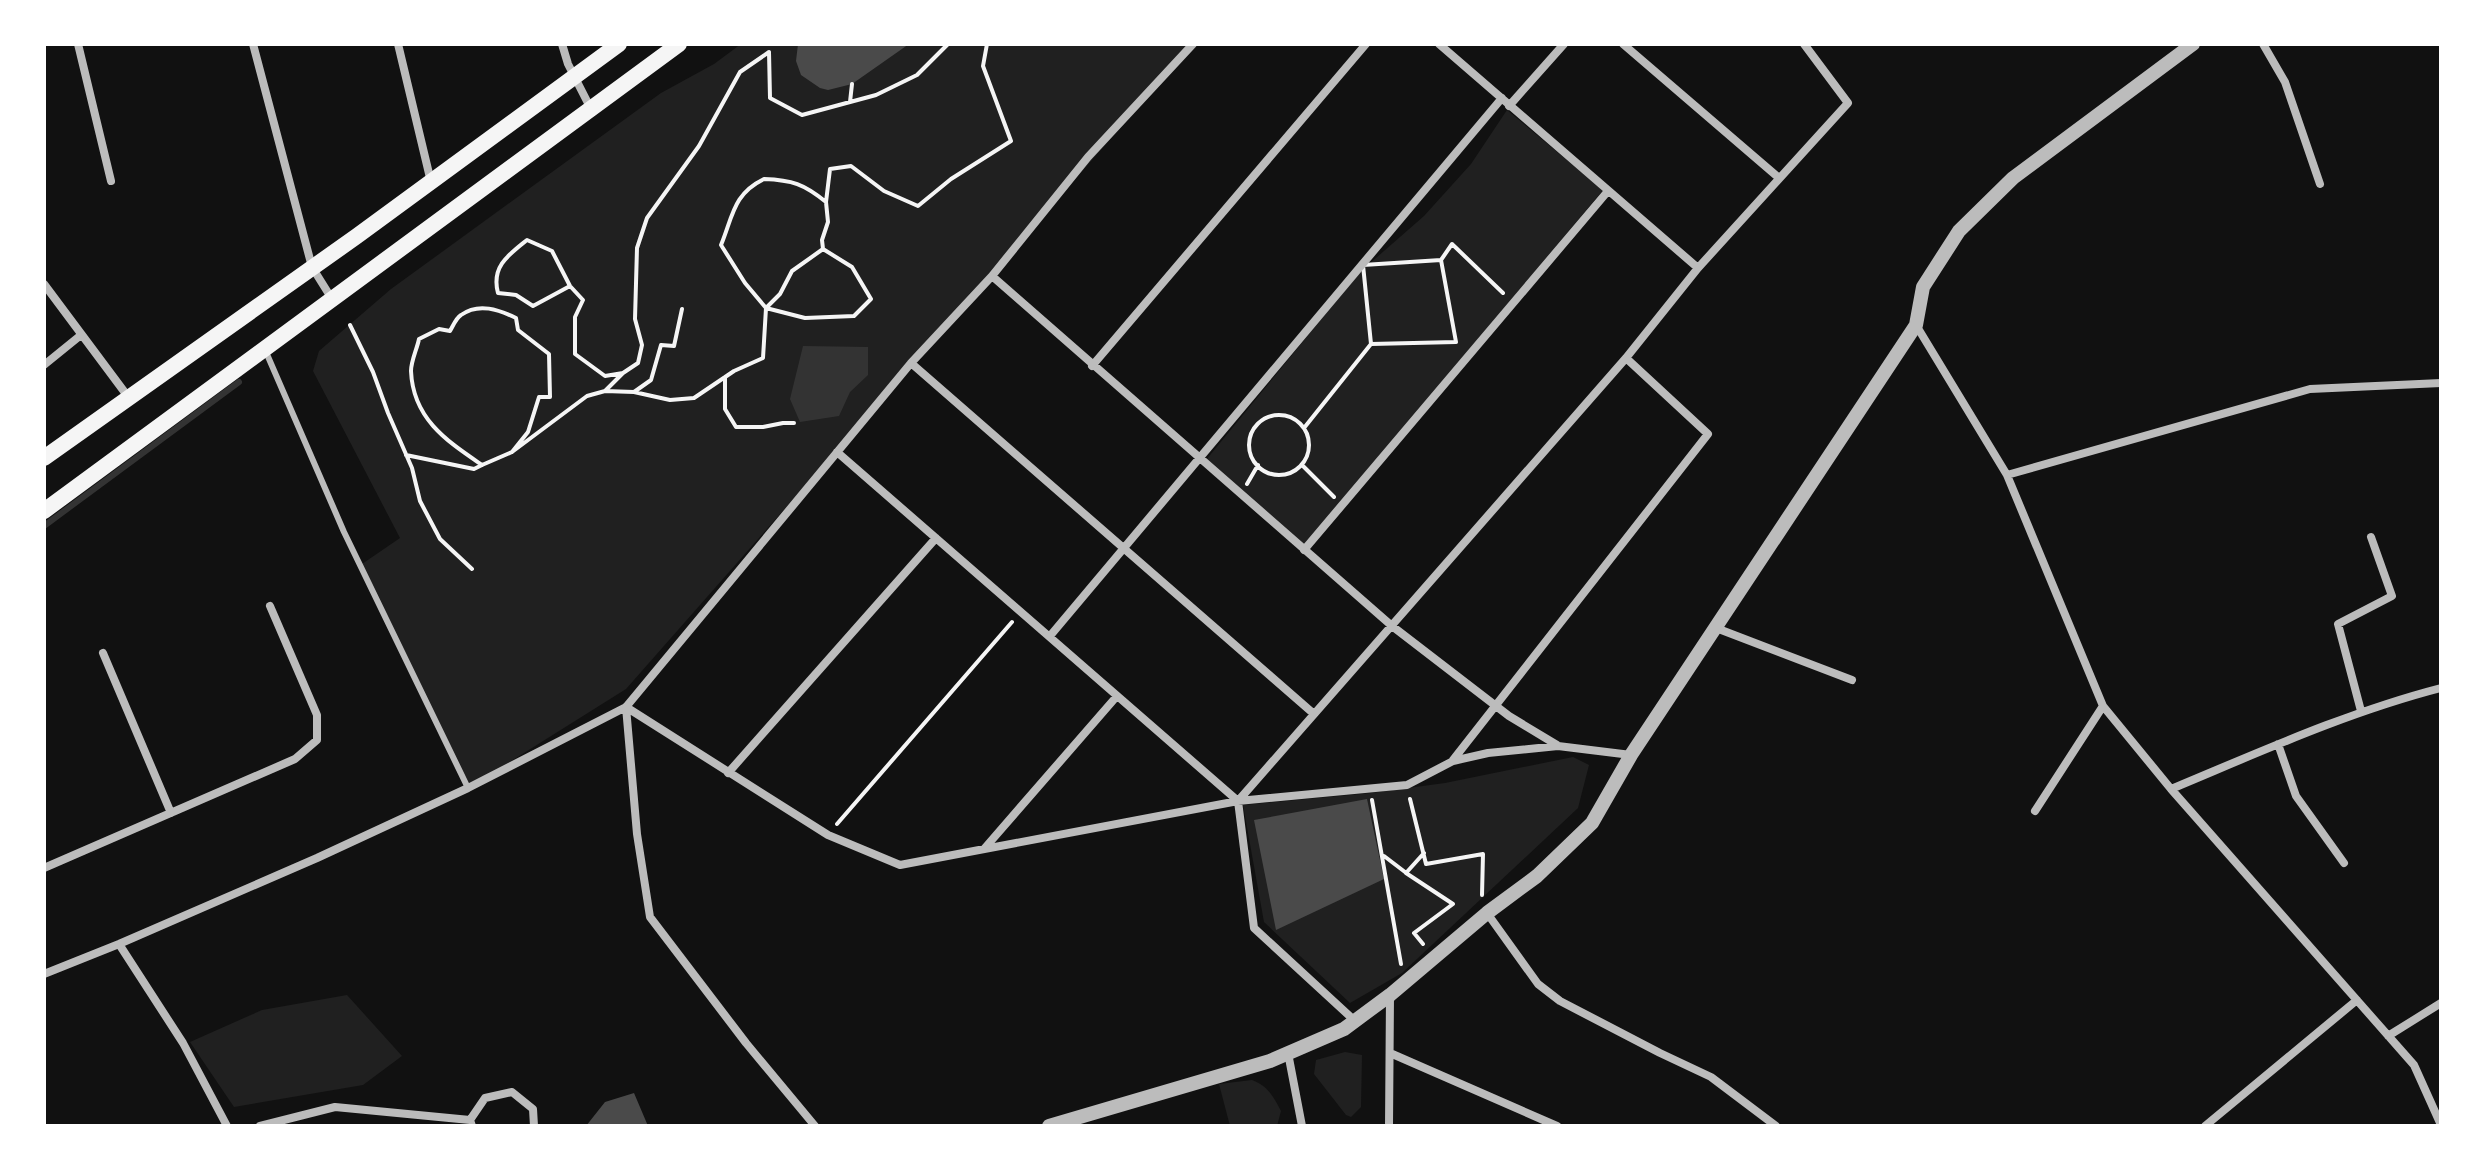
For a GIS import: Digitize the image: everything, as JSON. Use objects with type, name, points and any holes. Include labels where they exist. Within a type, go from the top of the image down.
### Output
[{"type":"main road","points":[[44,458],[619,44]]},
{"type":"main road","points":[[44,511],[679,44]]},
{"type":"street","points":[[78,44],[111,181]]},
{"type":"street","points":[[253,44],[312,267],[332,299]]},
{"type":"street","points":[[398,44],[431,182]]},
{"type":"street","points":[[562,44],[568,64],[591,109]]},
{"type":"street","points":[[44,974],[317,858],[468,788],[626,707],[911,363],[992,276],[1088,157],[1193,44]]},
{"type":"street","points":[[1092,366],[1366,44]]},
{"type":"street","points":[[1439,44],[1698,268]]},
{"type":"street","points":[[1509,106],[1564,44]]},
{"type":"street","points":[[1623,44],[1779,178]]},
{"type":"street","points":[[1238,801],[1626,358],[1698,268],[1848,103],[1804,44]]},
{"type":"street","points":[[1049,1126],[1270,1061],[1344,1029],[1537,876],[1592,823],[1631,755],[1916,325],[1923,287],[1959,231],[2013,178],[2193,44]]},
{"type":"street","points":[[2263,44],[2285,82],[2320,184]]},
{"type":"street","points":[[1050,636],[1502,98]]},
{"type":"street","points":[[1304,550],[1608,191]]},
{"type":"street","points":[[992,276],[1392,626],[1496,706],[1558,746]]},
{"type":"street","points":[[44,284],[130,399]]},
{"type":"street","points":[[1916,325],[2007,475],[2103,706],[2171,789],[2414,1065],[2441,1125]]},
{"type":"street","points":[[44,365],[81,335]]},
{"type":"street","points":[[1453,761],[1708,434],[1626,358]]},
{"type":"street","points":[[911,363],[1314,714]]},
{"type":"street","points":[[2007,475],[2310,389],[2441,383]]},
{"type":"street","points":[[837,452],[1238,801],[1254,928],[1355,1021]]},
{"type":"street","points":[[2361,711],[2338,624],[2392,596],[2371,537]]},
{"type":"street","points":[[728,773],[936,538]]},
{"type":"street","points":[[44,868],[295,759],[317,740],[317,715],[270,606]]},
{"type":"street","points":[[1716,628],[1852,680]]},
{"type":"street","points":[[103,653],[171,813]]},
{"type":"street","points":[[2171,789],[2361,711],[2441,688]]},
{"type":"street","points":[[984,849],[1117,696]]},
{"type":"street","points":[[2035,811],[2103,706]]},
{"type":"street","points":[[626,707],[828,835],[900,865],[1238,801],[1407,785],[1453,761],[1488,753],[1558,746],[1631,755]]},
{"type":"street","points":[[626,707],[637,834],[650,917],[746,1043],[815,1126]]},
{"type":"street","points":[[2278,744],[2296,796],[2344,863]]},
{"type":"street","points":[[1487,913],[1538,984],[1560,1001],[1711,1077],[1776,1126]]},
{"type":"street","points":[[119,944],[183,1043],[227,1126]]},
{"type":"street","points":[[1389,1126],[1390,995]]},
{"type":"street","points":[[2205,1126],[2357,1000]]},
{"type":"street","points":[[2388,1036],[2441,1003]]},
{"type":"street","points":[[1288,1053],[1302,1126]]},
{"type":"street","points":[[1390,1053],[1557,1126]]},
{"type":"street","points":[[260,1126],[335,1107],[471,1123],[485,1098],[512,1092],[533,1109],[534,1126]]},
{"type":"lane","points":[[264,349],[344,532],[468,788]]},
{"type":"path","points":[[605,391],[638,363],[642,345],[635,319],[637,248],[647,218],[699,146],[740,72],[769,52],[770,98],[802,115],[876,95],[917,75],[948,44]]},
{"type":"path","points":[[823,249],[822,240],[828,222],[826,202],[830,169],[851,166],[884,191],[918,206],[951,179],[1011,141],[983,66],[987,44]]},
{"type":"path","points":[[850,102],[852,84]]},
{"type":"path","points":[[823,249],[852,267],[871,299],[854,316],[805,318],[766,308],[745,283],[721,245],[738,198],[764,179],[784,180],[810,189],[826,202]]},
{"type":"path","points":[[570,286],[533,306],[516,295],[498,293],[494,281],[505,257],[527,240],[552,251],[570,286],[583,300],[575,317],[575,354],[605,376],[623,373]]},
{"type":"path","points":[[1371,344],[1456,342],[1441,260],[1452,244],[1513,304]]},
{"type":"path","points":[[406,455],[474,469],[512,452],[587,396],[605,391],[634,392],[670,400],[694,398],[725,377],[763,358],[766,308],[780,294],[792,271],[823,249]]},
{"type":"path","points":[[1304,428],[1371,344],[1363,265],[1441,260]]},
{"type":"path","points":[[482,465],[441,436],[429,421],[418,403],[411,369],[419,339],[439,329],[450,331],[459,315],[476,309],[496,308],[516,318],[518,330],[549,354],[550,397],[539,397],[528,432],[512,452]]},
{"type":"path","points":[[634,392],[651,380],[661,345],[674,346],[682,309]]},
{"type":"path","points":[[350,325],[373,372],[412,468],[420,501],[440,539],[472,569]]},
{"type":"path","points":[[725,377],[725,409],[736,427],[794,423]]},
{"type":"path","points":[[1288,416],[1297,421],[1308,437],[1307,456],[1302,465],[1294,471],[1275,475],[1265,472],[1258,465],[1250,447],[1254,428],[1269,417],[1288,416]]},
{"type":"path","points":[[1302,465],[1342,506]]},
{"type":"path","points":[[828,835],[1022,612]]},
{"type":"path","points":[[1407,785],[1426,864],[1483,854],[1482,904],[1487,913]]},
{"type":"path","points":[[1370,789],[1405,983]]},
{"type":"path","points":[[1406,873],[1424,853]]},
{"type":"path","points":[[1382,855],[1453,904],[1414,933],[1426,948]]},
{"type":"shaded area","points":[[741,44],[1194,44],[626,689],[468,788],[362,564],[400,538],[313,371],[319,351],[391,289],[661,93],[714,64]]},
{"type":"shaded area","points":[[1507,110],[1603,190],[1304,547],[1206,460],[1360,272],[1424,216],[1471,164]]},
{"type":"shaded area","points":[[803,346],[868,347],[868,375],[850,392],[839,416],[800,422],[790,399]]},
{"type":"shaded area","points":[[1573,757],[1589,765],[1578,808],[1402,973],[1350,1003],[1264,922],[1243,805],[1445,783]]},
{"type":"shaded area","points":[[347,995],[402,1056],[363,1085],[234,1107],[190,1042],[262,1010]]},
{"type":"shaded area","points":[[1345,1052],[1362,1055],[1361,1107],[1351,1117],[1346,1115],[1314,1074],[1316,1060]]},
{"type":"shaded area","points":[[1252,1080],[1273,1096],[1281,1111],[1277,1126],[1230,1126],[1219,1084]]},
{"type":"building","points":[[798,44],[909,44],[852,84],[828,90],[801,75],[796,61]]},
{"type":"building","points":[[1367,799],[1384,879],[1276,930],[1254,820]]},
{"type":"building","points":[[634,1093],[648,1126],[586,1126],[605,1102]]},
{"type":"waterway","points":[[44,526],[239,382]]}]
